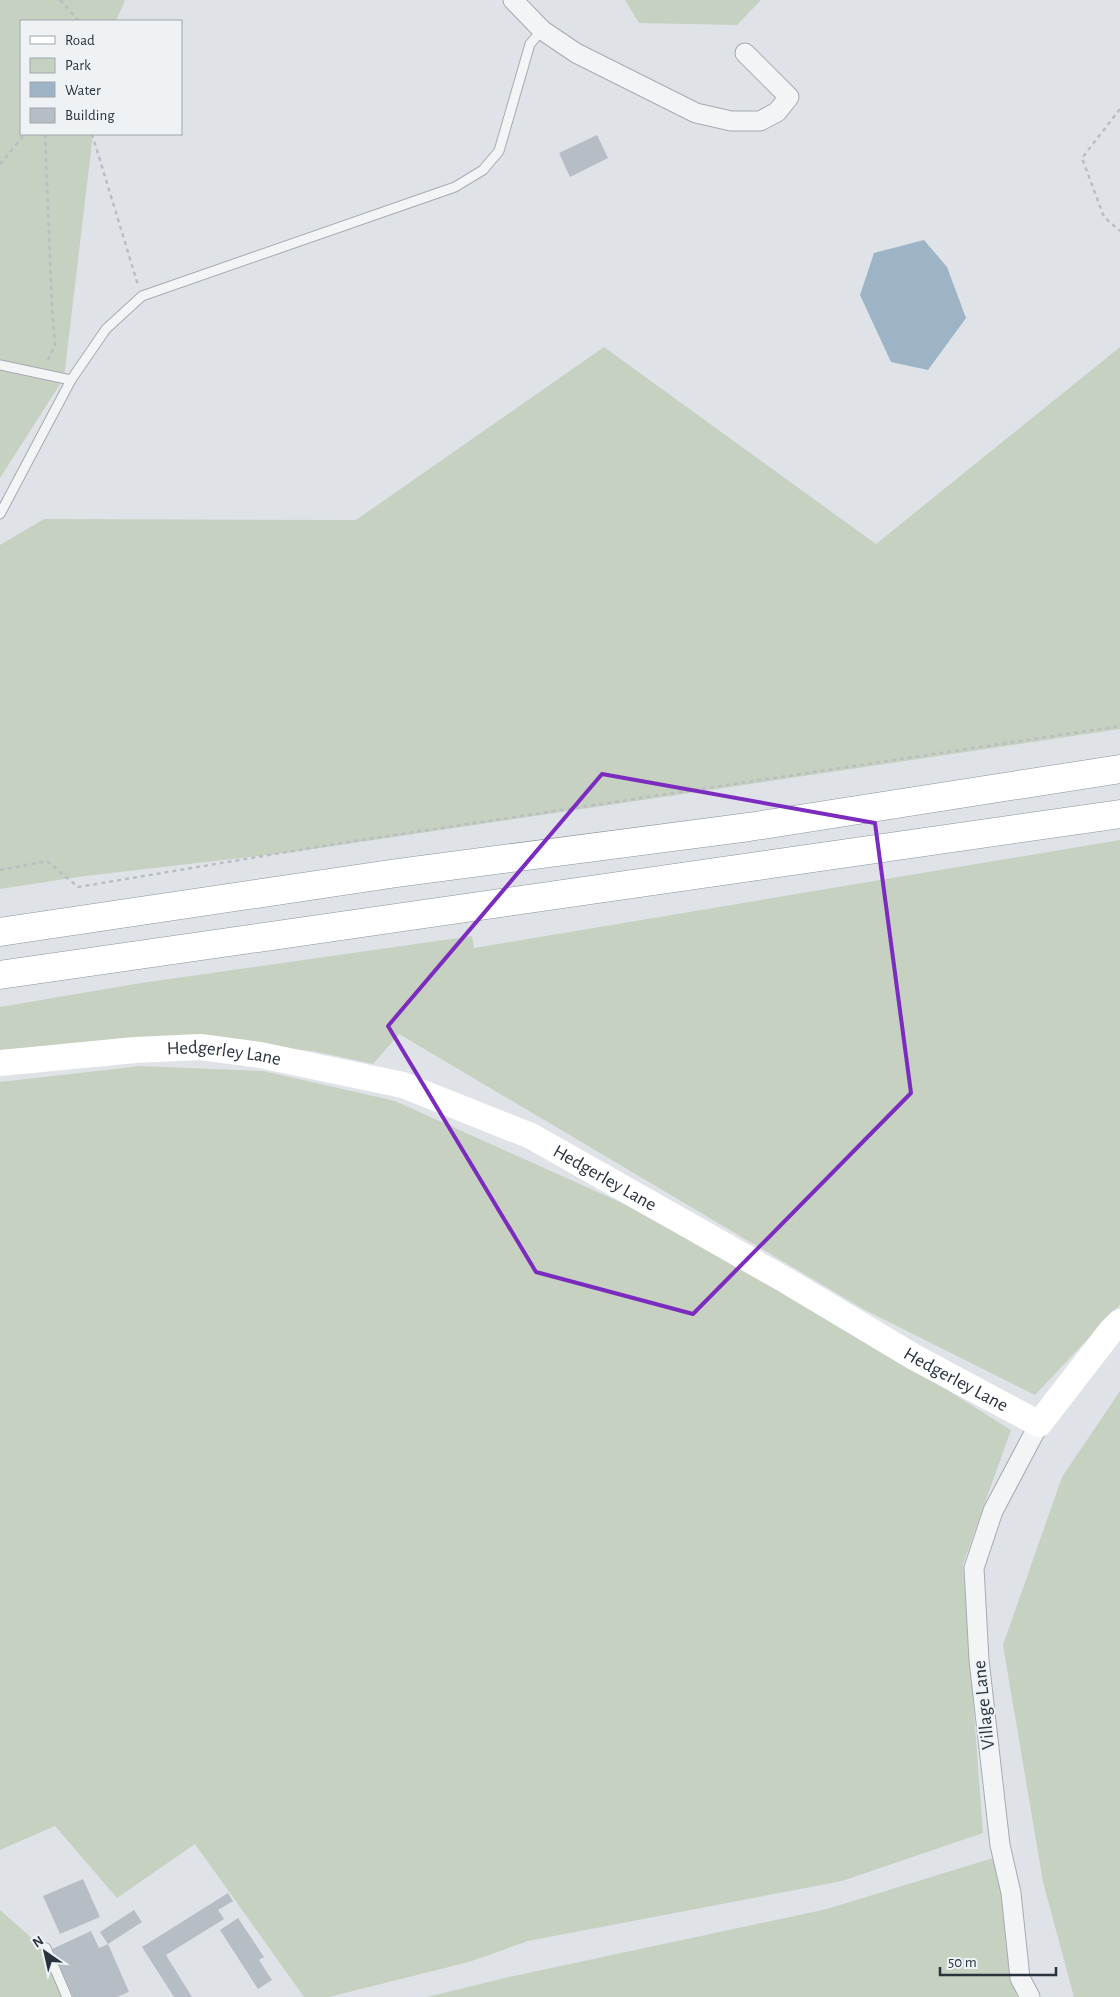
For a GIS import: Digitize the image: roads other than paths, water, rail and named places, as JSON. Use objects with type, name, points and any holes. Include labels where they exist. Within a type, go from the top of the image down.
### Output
[{"type":"highway","points":[[0,932],[397,873],[749,827],[1120,769]]},
{"type":"highway","points":[[0,975],[1120,814]]},
{"type":"street","points":[[513,0],[542,30],[576,54],[696,113],[731,121],[760,121],[777,112],[789,98],[745,53]]},
{"type":"street","name":"Hedgerley Lane","points":[[0,1063],[135,1050],[200,1046],[260,1055],[403,1085],[531,1136],[786,1281],[914,1357],[1039,1424]]},
{"type":"street","points":[[1039,1424],[1120,1322]]},
{"type":"street","name":"Village Lane","points":[[1030,1997],[1020,1978],[1011,1893],[1000,1845],[979,1660],[974,1568],[994,1511],[1039,1424]]},
{"type":"lane","points":[[0,514],[70,380],[106,329],[142,296],[455,187],[483,170],[499,151],[530,44],[542,30]]},
{"type":"lane","points":[[0,365],[70,380]]},
{"type":"lane","points":[[46,1948],[67,1997]]},
{"type":"water","points":[[924,240],[947,267],[966,318],[928,370],[891,362],[860,295],[874,253]]}]
